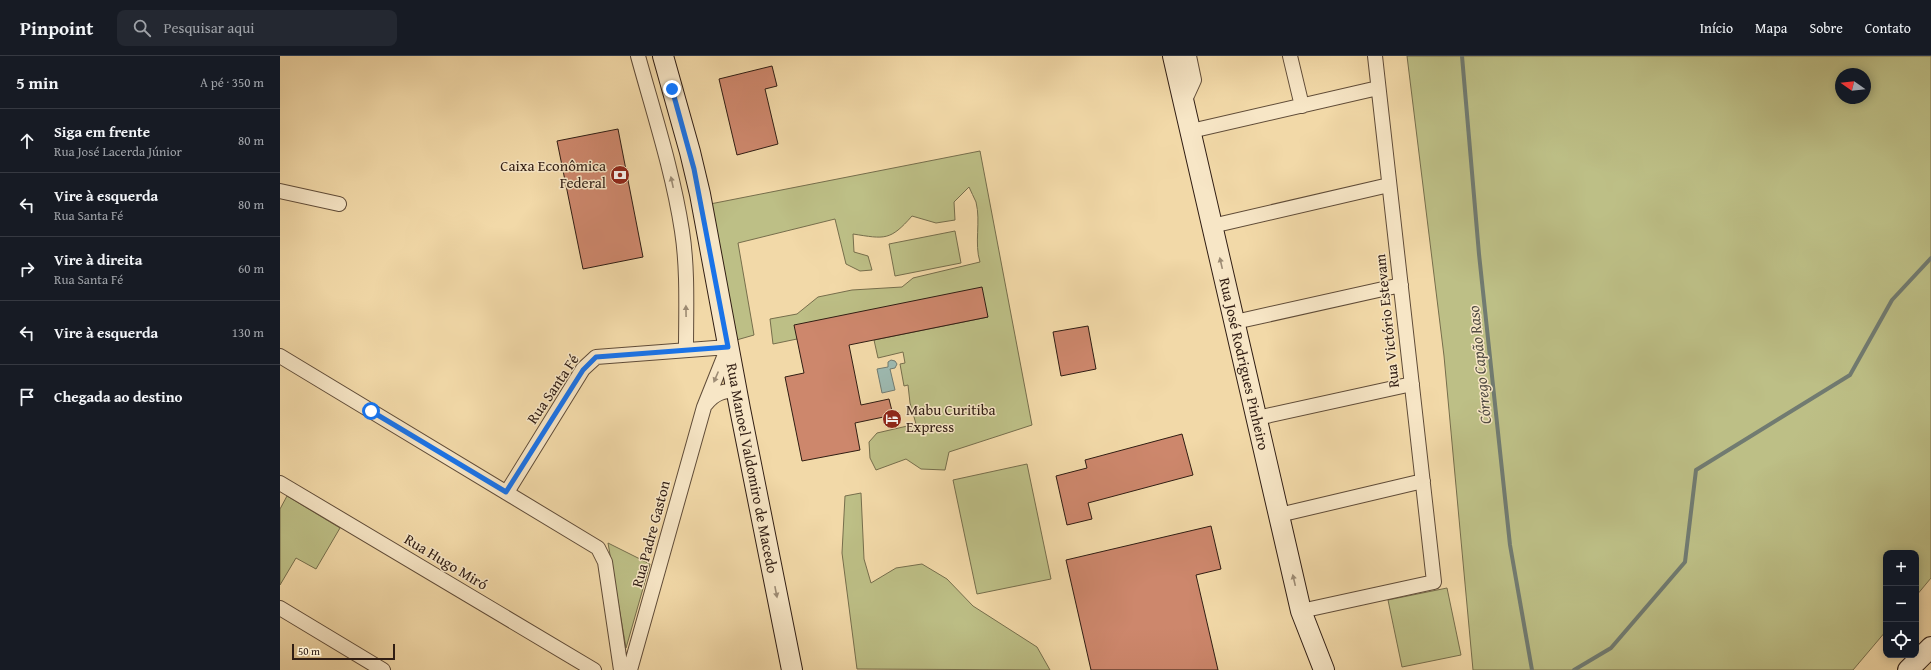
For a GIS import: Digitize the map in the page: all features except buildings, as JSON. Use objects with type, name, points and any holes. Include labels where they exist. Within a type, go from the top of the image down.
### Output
[{"type":"main road","name":"Rua Manoel Valdomiro de Macedo","points":[[663,56],[694,169],[736,390],[792,670]]},
{"type":"main road","name":"Rua José Rodrigues Pinheiro","points":[[1173,56],[1301,611],[1324,670]]},
{"type":"main road","points":[[1908,670],[1931,647]]},
{"type":"street","points":[[638,56],[671,176],[682,230],[686,350]]},
{"type":"street","points":[[1184,102],[1194,80],[1189,56]]},
{"type":"street","points":[[1290,56],[1302,106]]},
{"type":"street","name":"Rua Victório Estevam","points":[[1301,611],[1434,582],[1375,56]]},
{"type":"street","points":[[1191,131],[1378,88]]},
{"type":"street","points":[[1212,226],[1390,185]]},
{"type":"street","points":[[280,191],[339,204]]},
{"type":"street","points":[[1235,322],[1401,285]]},
{"type":"street","name":"Rua Santa Fé","points":[[506,492],[589,362],[596,357],[604,355],[728,347]]},
{"type":"street","name":"Rua Padre Gaston","points":[[630,670],[704,407],[728,347]]},
{"type":"street","points":[[280,356],[592,544],[600,552],[605,562],[621,670]]},
{"type":"street","points":[[1257,418],[1412,384]]},
{"type":"street","name":"Rua Padre Gaston","points":[[704,407],[715,394],[721,391],[736,390]]},
{"type":"street","points":[[1279,515],[1423,481]]},
{"type":"street","name":"Rua Hugo Miró","points":[[280,483],[594,670]]},
{"type":"street","points":[[280,608],[383,670]]},
{"type":"street","points":[[1301,611],[1315,670]]},
{"type":"green space","points":[[1407,56],[1931,56],[1931,578],[1919,592],[1919,550],[1883,550],[1883,635],[1853,670],[1473,670],[1444,356]]},
{"type":"green space","points":[[980,151],[1032,425],[949,452],[945,470],[921,469],[906,459],[876,470],[870,458],[869,442],[877,433],[916,424],[910,403],[908,385],[904,386],[900,364],[905,363],[903,352],[878,358],[874,340],[988,317],[797,339],[773,344],[770,319],[797,314],[818,297],[852,290],[902,287],[913,278],[980,262],[978,255],[978,217],[976,202],[969,187],[954,202],[955,220],[936,223],[912,216],[898,230],[886,236],[873,237],[853,234],[854,252],[868,256],[872,270],[860,271],[846,264],[835,219],[738,243],[754,335],[733,341],[705,205]]},
{"type":"green space","points":[[955,231],[961,263],[895,276],[889,244]]},
{"type":"green space","points":[[1027,464],[1051,579],[977,594],[953,480]]},
{"type":"green space","points":[[861,493],[864,559],[871,583],[896,568],[922,564],[947,579],[973,606],[1037,647],[1050,670],[857,669],[842,553],[845,496]]},
{"type":"green space","points":[[287,496],[340,528],[316,569],[296,558],[280,585],[280,509]]},
{"type":"green space","points":[[608,543],[650,564],[626,648]]},
{"type":"green space","points":[[1447,588],[1461,655],[1402,667],[1388,600]]},
{"type":"water","points":[[891,360],[895,361],[897,364],[895,368],[890,369],[895,390],[882,393],[877,369],[888,367],[888,362]]},
{"type":"waterway","name":"Córrego Capão Raso","points":[[1462,56],[1479,254],[1510,545],[1532,670]]},
{"type":"waterway","points":[[1574,670],[1611,648],[1685,562],[1696,470],[1850,375],[1892,300],[1931,258]]},
{"type":"place","name":"Caixa Econômica Federal","points":[[620,175]]},
{"type":"place","name":"Mabu Curitiba Express","points":[[892,419]]},
{"type":"route","points":[[371,411],[506,492],[583,370],[589,362],[596,357],[604,355],[728,347],[700,194],[672,89]]}]
